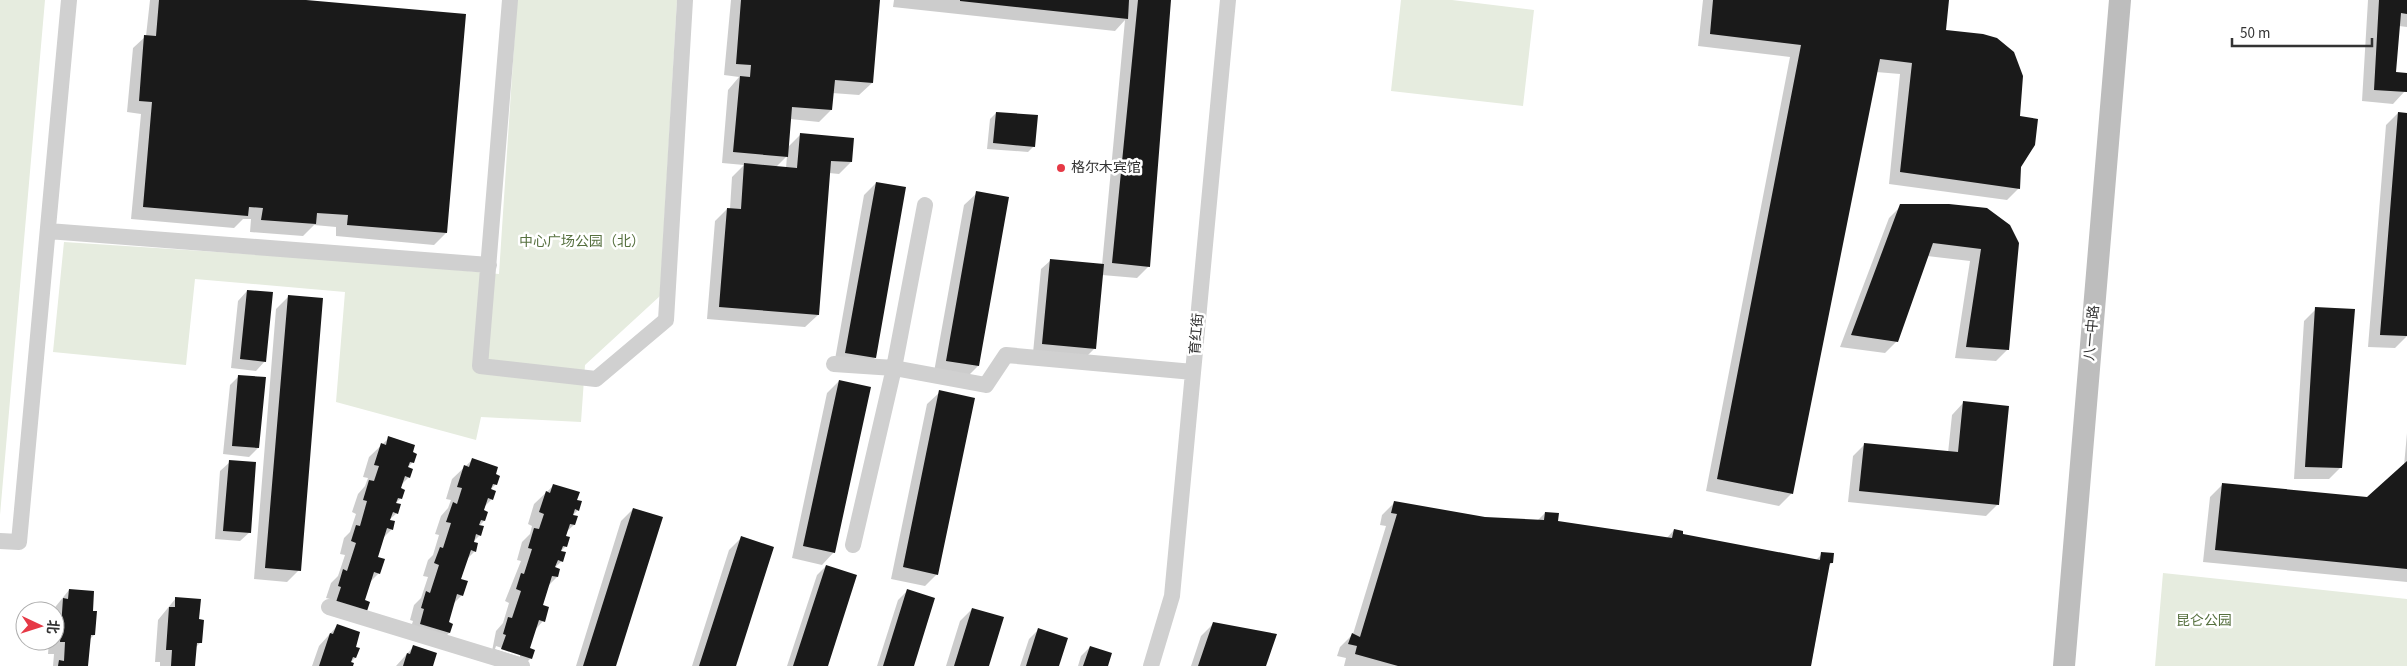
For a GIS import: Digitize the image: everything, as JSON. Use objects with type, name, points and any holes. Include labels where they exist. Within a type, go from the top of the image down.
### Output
[{"type":"main road","name":"八一中路","points":[[2064,666],[2120,0]]},
{"type":"street","points":[[0,541],[19,542],[69,0]]},
{"type":"street","points":[[510,0],[480,366],[596,378],[666,320],[685,0]]},
{"type":"street","name":"育红街","points":[[1151,666],[1172,596],[1228,0]]},
{"type":"street","points":[[853,544],[894,368],[925,204]]},
{"type":"street","points":[[48,231],[488,265]]},
{"type":"street","points":[[834,364],[894,368],[986,385],[1006,355],[1194,372]]},
{"type":"street","points":[[329,607],[522,666]]},
{"type":"green space","points":[[0,0],[45,0],[0,515]]},
{"type":"green space","name":"中心广场公园（北）","points":[[517,0],[677,0],[660,296],[585,365],[581,422],[481,417],[476,440],[336,402],[345,292],[195,279],[186,365],[53,352],[64,242],[371,262],[499,274]]},
{"type":"green space","points":[[1401,0],[1452,0],[1534,10],[1523,106],[1391,91]]},
{"type":"green space","name":"昆仑公园","points":[[2163,573],[2407,599],[2407,666],[2155,666]]},
{"type":"building","points":[[159,0],[306,0],[466,14],[447,233],[347,225],[348,215],[317,213],[316,224],[261,220],[263,208],[249,207],[248,216],[143,207],[152,102],[139,101],[144,35],[156,36]]},
{"type":"building","points":[[741,0],[880,0],[873,83],[835,80],[832,110],[792,107],[788,157],[733,152],[740,76],[750,77],[751,65],[736,64]]},
{"type":"building","points":[[1129,0],[1128,19],[960,1]]},
{"type":"building","points":[[1138,0],[1171,0],[1150,267],[1112,263]]},
{"type":"building","points":[[1713,0],[1949,0],[1946,30],[1983,34],[1997,38],[2014,52],[2023,76],[2020,116],[2038,119],[2035,145],[2021,167],[2020,189],[1900,172],[1912,63],[1880,59],[1793,494],[1717,479],[1801,45],[1710,34]]},
{"type":"building","points":[[2379,0],[2407,0],[2407,14],[2401,13],[2396,72],[2407,73],[2407,92],[2374,90]]},
{"type":"building","points":[[996,112],[1038,115],[1035,147],[993,143]]},
{"type":"building","points":[[2398,112],[2407,113],[2407,336],[2380,335]]},
{"type":"building","points":[[800,133],[854,138],[852,162],[831,161],[819,315],[719,307],[727,208],[741,209],[744,163],[797,168]]},
{"type":"building","points":[[876,182],[906,187],[876,358],[845,353]]},
{"type":"building","points":[[976,191],[1009,197],[979,366],[946,361]]},
{"type":"building","points":[[1900,204],[1949,204],[1987,208],[2010,225],[2019,243],[2009,350],[1966,347],[1981,249],[1933,243],[1898,342],[1851,335]]},
{"type":"building","points":[[1050,259],[1104,264],[1096,349],[1042,344]]},
{"type":"building","points":[[247,290],[273,292],[266,362],[240,359]]},
{"type":"building","points":[[288,295],[323,298],[301,571],[265,568]]},
{"type":"building","points":[[2315,307],[2355,309],[2342,468],[2305,467]]},
{"type":"building","points":[[238,375],[266,377],[259,448],[232,446]]},
{"type":"building","points":[[839,380],[871,387],[835,553],[803,546]]},
{"type":"building","points":[[939,390],[975,398],[938,575],[903,567]]},
{"type":"building","points":[[1963,401],[2009,406],[1999,505],[1859,491],[1864,443],[1958,452]]},
{"type":"building","points":[[388,436],[415,445],[413,452],[417,454],[414,463],[410,462],[408,467],[413,469],[410,478],[405,476],[401,488],[405,490],[402,499],[398,498],[396,503],[401,504],[398,514],[393,512],[390,520],[395,521],[393,530],[387,528],[378,557],[385,559],[380,574],[374,572],[365,600],[370,602],[367,611],[336,602],[341,587],[338,586],[343,569],[347,571],[356,543],[351,541],[356,525],[360,526],[367,501],[363,500],[369,480],[374,481],[379,466],[374,465],[381,443],[386,445]]},
{"type":"building","points":[[472,458],[498,467],[496,474],[500,476],[497,485],[493,484],[491,489],[496,491],[493,500],[488,498],[484,510],[488,512],[485,521],[481,520],[479,525],[484,526],[481,536],[476,534],[474,542],[478,543],[476,552],[471,550],[461,579],[468,581],[463,596],[457,594],[449,622],[453,624],[450,633],[420,624],[424,609],[421,608],[426,591],[430,593],[439,565],[434,563],[440,547],[443,548],[451,523],[446,522],[453,502],[457,504],[462,488],[457,487],[464,465],[469,467]]},
{"type":"building","points":[[229,460],[256,462],[251,533],[223,531]]},
{"type":"building","points":[[2407,461],[2407,569],[2215,550],[2222,483],[2367,497]]},
{"type":"building","points":[[553,484],[580,492],[577,500],[582,501],[579,511],[575,509],[573,515],[578,516],[575,525],[570,524],[566,536],[570,537],[567,547],[563,546],[561,551],[566,552],[563,562],[558,560],[555,567],[560,569],[558,577],[552,576],[543,605],[549,607],[545,622],[539,620],[530,648],[535,650],[532,659],[501,649],[506,635],[503,634],[508,617],[512,618],[521,591],[516,589],[521,573],[524,574],[532,549],[528,548],[534,528],[539,529],[544,514],[539,512],[546,491],[550,493]]},
{"type":"building","points":[[1394,501],[1485,517],[1544,520],[1545,512],[1559,513],[1558,521],[1672,538],[1674,529],[1683,531],[1683,534],[1820,560],[1821,552],[1834,553],[1833,563],[1830,563],[1811,666],[1398,666],[1355,654],[1357,646],[1348,644],[1352,633],[1360,637],[1397,514],[1391,513]]},
{"type":"building","points":[[633,508],[663,517],[616,666],[583,666]]},
{"type":"building","points":[[741,536],[774,547],[736,666],[699,666]]},
{"type":"building","points":[[826,565],[857,575],[828,666],[793,666]]},
{"type":"building","points":[[69,589],[94,591],[93,611],[97,611],[95,635],[91,635],[88,666],[58,666],[59,660],[64,661],[65,601],[63,601],[63,598],[68,599]]},
{"type":"building","points":[[907,589],[935,598],[914,666],[883,666]]},
{"type":"building","points":[[175,597],[201,599],[199,619],[204,620],[202,643],[197,643],[195,666],[171,666],[172,650],[166,650],[169,607],[175,607]]},
{"type":"building","points":[[972,608],[1004,617],[989,666],[954,666]]},
{"type":"building","points":[[1213,622],[1277,634],[1266,666],[1198,666]]},
{"type":"building","points":[[337,624],[360,632],[356,647],[360,648],[356,658],[353,657],[351,662],[354,663],[353,666],[319,666],[330,633],[333,634]]},
{"type":"building","points":[[1038,628],[1068,638],[1059,666],[1026,666]]},
{"type":"building","points":[[413,645],[437,653],[433,666],[403,666],[407,653],[410,654]]},
{"type":"building","points":[[1090,646],[1112,653],[1108,666],[1083,666]]},
{"type":"place","name":"格尔木宾馆","points":[[1061,168]]}]
